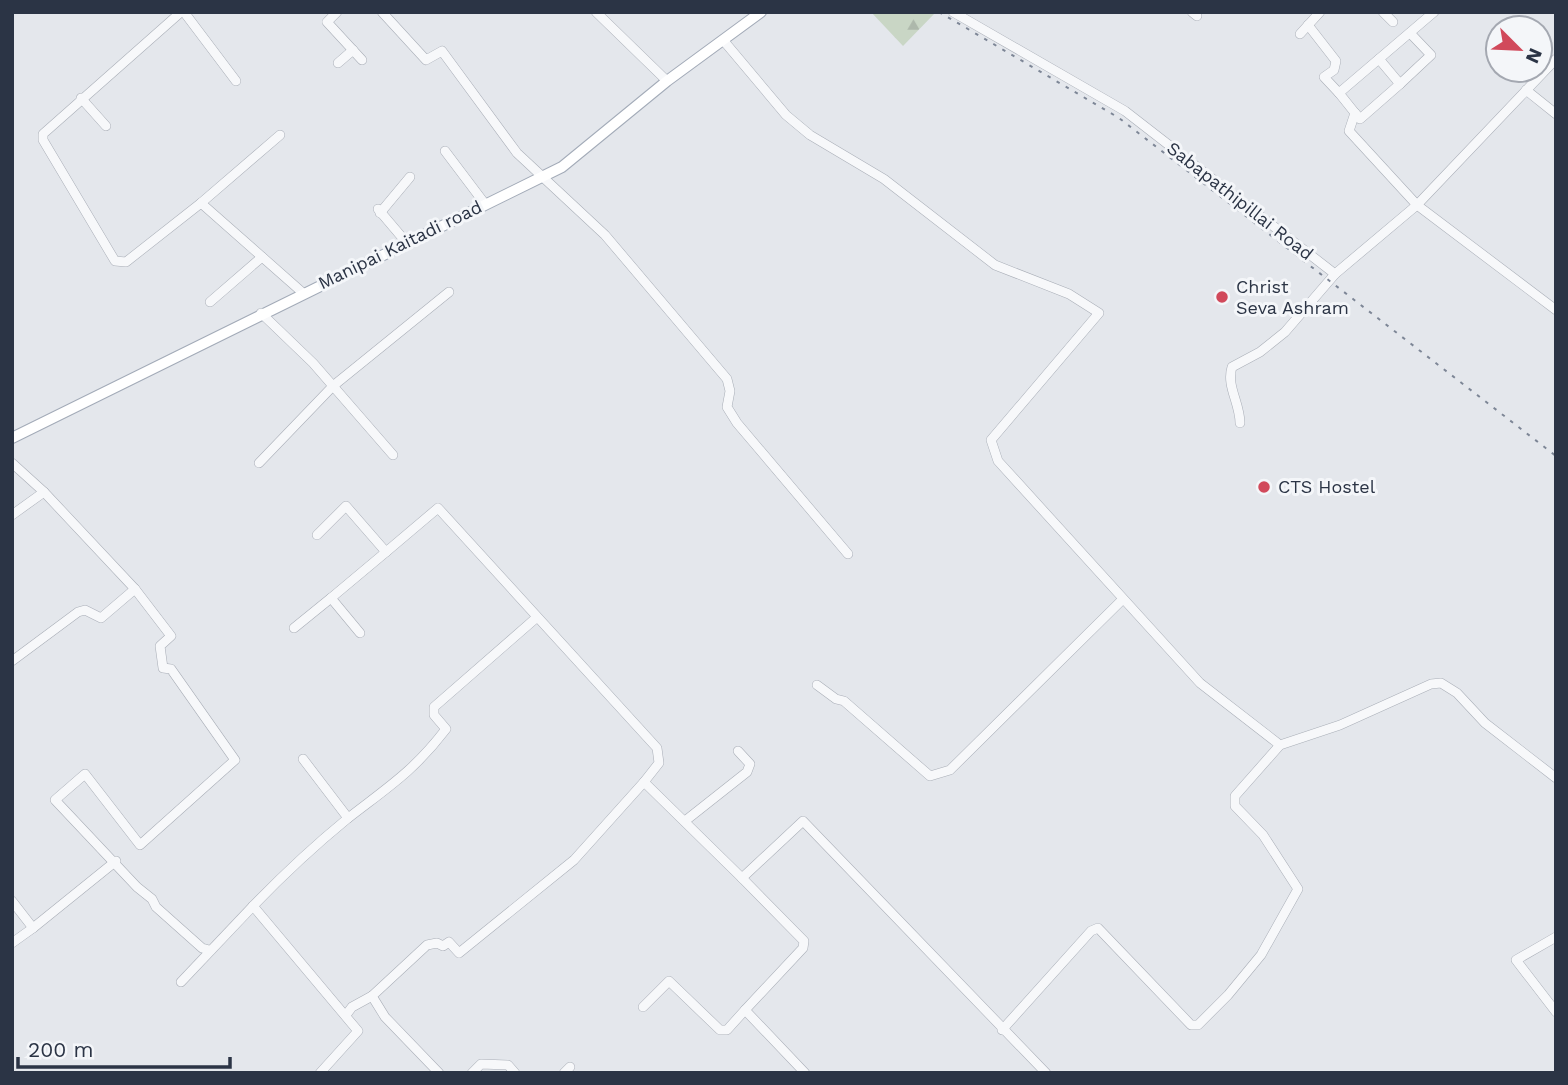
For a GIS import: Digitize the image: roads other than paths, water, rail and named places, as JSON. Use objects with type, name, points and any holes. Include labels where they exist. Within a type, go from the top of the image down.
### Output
[{"type":"main road","name":"Manipai Kaitadi road","points":[[12,438],[562,167],[667,81],[761,12]]},
{"type":"street","points":[[236,81],[182,12],[168,16],[43,134],[43,140],[115,261],[126,262],[201,203],[280,135]]},
{"type":"street","points":[[337,12],[327,22],[362,60]]},
{"type":"street","points":[[382,12],[426,60],[442,51],[517,153],[544,175],[605,235],[727,379],[730,391],[727,407],[737,423],[848,554]]},
{"type":"street","points":[[596,12],[667,81]]},
{"type":"street","name":"Sabapathipillai Road","points":[[953,12],[1125,111],[1335,274]]},
{"type":"street","points":[[1300,34],[1320,12]]},
{"type":"street","points":[[1383,12],[1393,22]]},
{"type":"street","points":[[1339,93],[1434,12]]},
{"type":"street","points":[[1307,26],[1336,61],[1334,70],[1324,77],[1360,119],[1431,55],[1410,33]]},
{"type":"street","points":[[723,40],[786,115],[810,135],[884,179],[995,265],[1069,294],[1099,313],[991,440],[998,461],[1200,683],[1280,745]]},
{"type":"street","points":[[338,63],[353,50]]},
{"type":"street","points":[[1379,60],[1400,84]]},
{"type":"street","points":[[1240,423],[1240,407],[1228,379],[1232,367],[1260,352],[1285,332],[1335,274],[1417,205],[1530,84]]},
{"type":"street","points":[[1526,90],[1556,114]]},
{"type":"street","points":[[81,98],[106,126]]},
{"type":"street","points":[[1355,113],[1349,131],[1417,205],[1556,310]]},
{"type":"street","points":[[445,151],[485,204]]},
{"type":"street","points":[[406,242],[379,211],[410,177]]},
{"type":"street","points":[[201,203],[303,293]]},
{"type":"street","points":[[211,302],[262,257]]},
{"type":"street","points":[[259,463],[333,386],[449,292]]},
{"type":"street","points":[[261,313],[333,386],[393,455]]},
{"type":"street","points":[[12,463],[44,492],[135,589],[171,636],[160,646],[163,668],[171,669],[235,760],[139,845],[85,774],[55,800],[116,861],[137,887],[152,899],[156,907],[202,948],[209,950]]},
{"type":"street","points":[[12,515],[44,492]]},
{"type":"street","points":[[317,535],[346,506],[386,552]]},
{"type":"street","points":[[294,628],[438,508],[657,748],[661,756],[659,763],[644,782],[574,860],[459,953],[449,943],[443,946],[437,943],[426,946],[372,996],[352,1007],[346,1015]]},
{"type":"street","points":[[12,661],[78,612],[85,610],[101,618],[135,589]]},
{"type":"street","points":[[331,598],[360,633]]},
{"type":"street","points":[[817,685],[836,699],[844,701],[930,776],[950,770],[1122,600]]},
{"type":"street","points":[[181,982],[205,960],[209,950],[284,873],[348,818],[399,782],[425,757],[446,729],[434,715],[434,707],[536,618]]},
{"type":"street","points":[[1002,1030],[1091,931],[1098,928],[1191,1025],[1198,1025],[1228,995],[1261,955],[1298,889],[1263,835],[1235,806],[1235,796],[1280,745],[1340,725],[1431,684],[1441,683],[1457,693],[1485,723],[1556,778]]},
{"type":"street","points":[[685,821],[747,772],[750,764],[738,751]]},
{"type":"street","points":[[303,759],[348,818]]},
{"type":"street","points":[[643,1007],[669,981],[720,1030],[727,1030],[803,948],[804,941],[644,782]]},
{"type":"street","points":[[742,878],[803,821],[1046,1073]]},
{"type":"street","points":[[12,943],[116,861]]},
{"type":"street","points":[[12,901],[33,928]]},
{"type":"street","points":[[253,906],[358,1031],[320,1073]]},
{"type":"street","points":[[1556,937],[1516,960],[1556,1012]]},
{"type":"street","points":[[372,996],[385,1017],[439,1073]]},
{"type":"street","points":[[746,1010],[805,1073]]},
{"type":"street","points":[[472,1073],[481,1064],[508,1065],[515,1073]]},
{"type":"railway","points":[[939,12],[1119,118],[1556,456]]},
{"type":"place","name":"Christ Seva Ashram","points":[[1222,297]]},
{"type":"place","name":"CTS Hostel","points":[[1264,487]]}]
